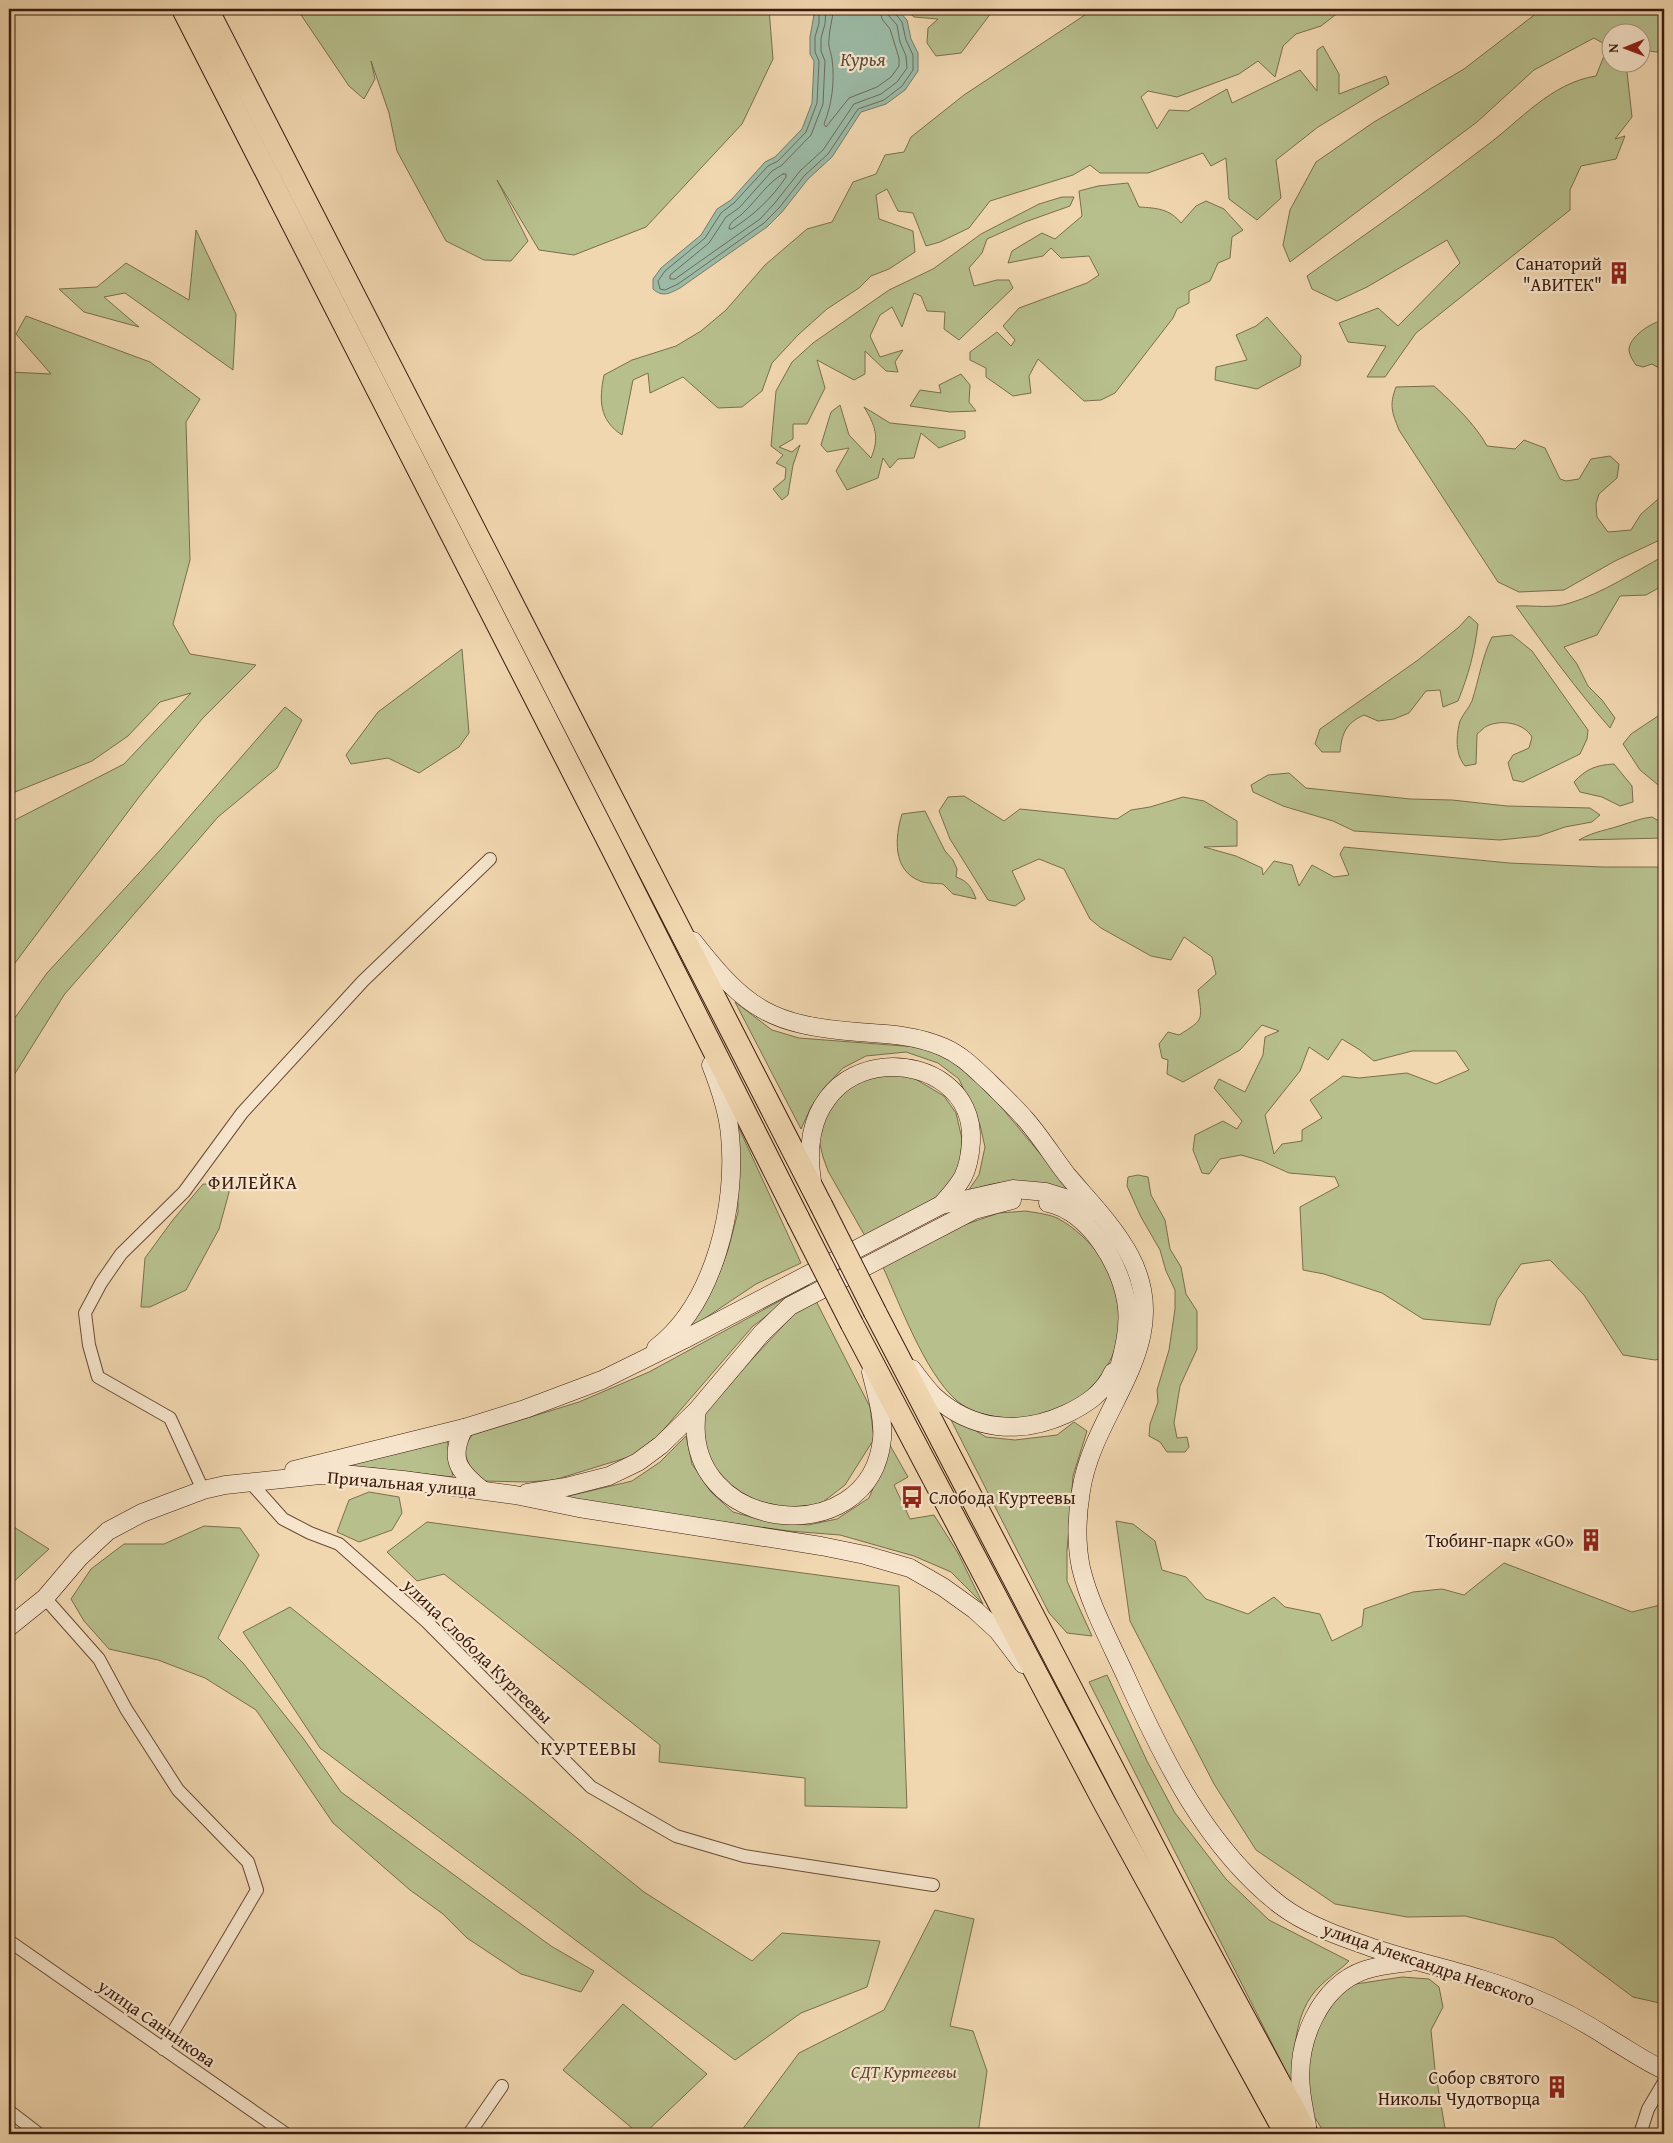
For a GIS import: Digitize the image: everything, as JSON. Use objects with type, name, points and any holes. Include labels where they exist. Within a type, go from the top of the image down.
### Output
[{"type":"highway","points":[[183,9],[476,580],[867,1354],[1049,1698],[1247,2066],[1286,2134]]},
{"type":"highway","points":[[207,9],[890,1342],[1192,1921],[1308,2134]]},
{"type":"street","points":[[203,1490],[170,1418],[98,1377],[89,1345],[85,1313],[101,1283],[121,1254],[184,1192],[242,1113],[363,981],[490,859]]},
{"type":"street","points":[[664,900],[713,967],[742,995],[773,1016],[795,1024],[829,1030],[915,1038],[944,1047],[969,1062],[1025,1118],[1108,1223],[1131,1257],[1143,1291],[1144,1328],[1131,1370],[1106,1420]]},
{"type":"street","points":[[637,1364],[660,1346],[676,1329],[702,1290],[715,1259],[727,1216],[730,1194],[730,1135],[724,1098],[687,999]]},
{"type":"street","points":[[817,1198],[810,1152],[817,1116],[825,1101],[844,1081],[858,1072],[891,1067],[912,1070],[933,1076],[944,1082],[958,1096],[968,1113],[972,1129],[970,1162],[960,1185],[941,1205]]},
{"type":"street","points":[[250,1482],[333,1459],[464,1428],[525,1409],[602,1380],[637,1364],[941,1205],[1012,1189],[1046,1192],[1075,1201],[1108,1223]]},
{"type":"street","points":[[515,1495],[566,1487],[609,1476],[638,1462],[661,1445],[697,1410],[761,1334],[790,1306],[974,1210],[1009,1200],[1040,1201],[1058,1205],[1084,1221],[1108,1253],[1120,1278],[1127,1308],[1126,1337],[1106,1420]]},
{"type":"street","points":[[890,1342],[934,1395],[950,1408],[983,1424],[999,1428],[1018,1428],[1052,1420],[1077,1409],[1100,1394],[1112,1375],[1126,1337]]},
{"type":"street","points":[[697,1410],[695,1424],[698,1454],[708,1472],[721,1489],[748,1506],[771,1514],[798,1516],[819,1514],[841,1503],[858,1490],[870,1475],[882,1442],[883,1426],[867,1354]]},
{"type":"street","name":"улица Александра Невского","points":[[1106,1420],[1085,1468],[1079,1515],[1080,1564],[1089,1593],[1142,1711],[1178,1781],[1217,1840],[1248,1876],[1281,1906],[1322,1929],[1371,1947],[1529,1996],[1575,2019],[1664,2070]]},
{"type":"street","points":[[464,1428],[457,1443],[456,1460],[466,1477],[483,1490]]},
{"type":"street","name":"Причальная улица","points":[[9,1626],[45,1598],[79,1558],[108,1531],[142,1513],[203,1490],[250,1482],[320,1475],[353,1475],[483,1490],[579,1508],[821,1546],[865,1555],[910,1568],[943,1587],[998,1631],[1049,1698]]},
{"type":"street","name":"улица Слобода Куртеевы","points":[[250,1482],[283,1519],[310,1533],[339,1544],[426,1621],[591,1787],[676,1836],[744,1856],[933,1885]]},
{"type":"street","points":[[45,1598],[100,1659],[126,1710],[178,1790],[248,1862],[257,1890],[163,2049]]},
{"type":"street","name":"улица Санникова","points":[[9,1941],[286,2134]]},
{"type":"street","points":[[1308,2134],[1300,2088],[1301,2058],[1312,2023],[1320,2006],[1335,1988],[1364,1971],[1382,1966],[1418,1961]]},
{"type":"street","points":[[1640,2134],[1648,2109],[1664,2082]]},
{"type":"street","points":[[469,2134],[502,2086]]},
{"type":"street","points":[[9,2111],[39,2134]]},
{"type":"green space","points":[[297,9],[769,9],[773,59],[742,124],[646,227],[574,255],[539,250],[497,180],[528,241],[511,261],[484,260],[446,241],[397,151],[389,113],[371,61],[375,79],[364,99],[349,86]]},
{"type":"green space","points":[[905,9],[994,9],[961,53],[936,56],[927,43],[928,28],[938,19],[914,17]]},
{"type":"green space","points":[[1094,9],[1343,9],[1321,26],[1296,34],[1283,46],[1275,77],[1258,61],[1239,74],[1177,97],[1148,91],[1141,97],[1157,129],[1169,110],[1188,111],[1227,89],[1232,103],[1300,70],[1317,91],[1317,50],[1323,46],[1339,74],[1339,94],[1386,76],[1389,84],[1318,127],[1276,160],[1281,198],[1257,220],[1229,199],[1226,158],[1211,166],[1203,153],[1148,173],[1100,173],[1090,165],[1073,175],[990,201],[969,228],[940,242],[926,246],[913,213],[898,211],[887,189],[876,195],[879,219],[913,231],[915,252],[889,269],[871,276],[859,288],[827,309],[798,335],[772,363],[762,391],[742,407],[718,408],[683,377],[650,393],[648,373],[633,380],[622,435],[614,429],[602,409],[601,393],[604,375],[632,360],[676,346],[701,331],[726,310],[765,265],[807,229],[832,222],[853,182],[876,174],[885,155],[904,152],[911,137],[964,95]]},
{"type":"green space","points":[[1542,9],[1664,9],[1664,53],[1650,51],[1650,22],[1600,22],[1600,41],[1594,38],[1534,70],[1477,122],[1290,262],[1283,245],[1290,210],[1316,162],[1374,122],[1464,69]]},
{"type":"green space","points":[[1600,66],[1600,72],[1627,72],[1632,117],[1615,139],[1625,136],[1616,159],[1581,166],[1570,190],[1570,210],[1416,333],[1385,377],[1367,377],[1386,346],[1348,342],[1339,323],[1378,308],[1398,326],[1460,263],[1447,240],[1367,287],[1337,301],[1312,289],[1307,276],[1442,179],[1551,94],[1580,80],[1596,76]]},
{"type":"green space","points":[[1128,183],[1139,207],[1163,210],[1177,218],[1181,223],[1196,206],[1206,201],[1224,209],[1243,230],[1232,237],[1230,258],[1218,263],[1210,281],[1189,291],[1189,303],[1177,309],[1173,318],[1115,393],[1101,400],[1084,401],[1038,359],[1029,376],[1031,393],[1013,396],[986,377],[986,368],[970,360],[970,352],[997,332],[1011,346],[1015,340],[1003,326],[1019,308],[1087,283],[1099,275],[1089,256],[1061,258],[1051,248],[1043,256],[1008,263],[1012,251],[1042,233],[1055,239],[1082,216],[1079,191],[1098,186]]},
{"type":"green space","points":[[1062,197],[1074,197],[1070,206],[1025,222],[987,239],[982,253],[969,268],[974,286],[997,280],[1009,280],[1013,288],[959,340],[944,329],[945,312],[927,311],[921,296],[914,293],[902,327],[892,307],[880,315],[870,336],[880,357],[903,350],[895,362],[898,372],[886,371],[865,351],[865,374],[854,380],[817,360],[825,388],[807,424],[793,424],[793,439],[779,447],[792,452],[800,445],[793,465],[788,495],[782,500],[773,489],[785,479],[786,468],[776,463],[783,455],[771,446],[776,391],[792,362],[813,343],[889,290],[933,269],[981,234],[1039,204]]},
{"type":"green space","points":[[196,230],[236,314],[233,370],[125,293],[104,297],[139,327],[84,312],[59,289],[97,287],[126,263],[189,300]]},
{"type":"green space","points":[[26,316],[150,362],[200,399],[186,422],[190,560],[173,624],[190,654],[256,665],[202,719],[139,797],[9,971],[9,823],[124,764],[191,693],[160,702],[128,736],[92,761],[15,792],[9,753],[9,372],[51,374],[16,334]]},
{"type":"green space","points":[[1267,317],[1301,356],[1300,366],[1257,389],[1215,380],[1216,367],[1247,360],[1236,335],[1256,326]]},
{"type":"green space","points":[[1664,320],[1664,375],[1659,368],[1652,364],[1643,367],[1636,365],[1629,351],[1632,341],[1636,336],[1653,324]]},
{"type":"green space","points":[[961,374],[970,385],[969,402],[976,411],[950,412],[910,406],[920,390],[941,393],[939,385]]},
{"type":"green space","points":[[1434,386],[1456,406],[1487,446],[1515,449],[1524,440],[1545,448],[1560,479],[1566,481],[1579,479],[1591,459],[1610,456],[1619,464],[1617,478],[1599,494],[1596,504],[1597,517],[1608,532],[1631,530],[1641,514],[1664,494],[1664,538],[1615,561],[1564,590],[1519,592],[1498,582],[1399,430],[1392,409],[1396,387]]},
{"type":"green space","points":[[840,405],[849,435],[871,458],[876,437],[871,420],[864,407],[890,423],[965,431],[965,438],[939,448],[921,433],[914,458],[898,459],[890,468],[883,458],[878,478],[847,490],[836,471],[849,448],[827,452],[821,445],[831,412]]},
{"type":"green space","points":[[1664,556],[1664,585],[1646,595],[1620,596],[1597,635],[1564,647],[1577,664],[1588,686],[1602,700],[1615,718],[1610,728],[1561,668],[1516,606],[1564,605],[1582,599]]},
{"type":"green space","points":[[1469,616],[1478,624],[1471,664],[1458,701],[1443,707],[1440,690],[1426,691],[1409,713],[1394,719],[1378,721],[1364,715],[1358,718],[1346,729],[1340,752],[1322,752],[1315,744],[1320,729],[1418,660],[1459,627]]},
{"type":"green space","points":[[1512,635],[1532,651],[1588,730],[1587,739],[1580,754],[1523,782],[1513,780],[1508,763],[1513,755],[1529,748],[1532,737],[1524,728],[1506,723],[1485,727],[1477,734],[1476,764],[1465,766],[1459,756],[1457,745],[1460,721],[1472,701],[1483,660],[1492,637]]},
{"type":"green space","points":[[462,649],[469,733],[459,747],[419,773],[388,758],[351,764],[346,755],[378,712]]},
{"type":"green space","points":[[285,707],[302,720],[277,768],[218,817],[64,995],[9,1083],[9,1026],[47,973],[162,848]]},
{"type":"green space","points":[[1664,712],[1663,789],[1640,770],[1623,744],[1631,734]]},
{"type":"green space","points":[[1614,764],[1632,786],[1633,802],[1620,806],[1602,797],[1580,792],[1574,782],[1583,774],[1602,765]]},
{"type":"green space","points":[[1289,773],[1306,788],[1410,799],[1452,800],[1507,806],[1590,808],[1600,815],[1592,822],[1565,827],[1539,836],[1500,840],[1354,831],[1333,821],[1283,806],[1253,792],[1251,785],[1268,775]]},
{"type":"green space","points":[[964,796],[1004,821],[1020,809],[1117,819],[1131,810],[1150,807],[1183,797],[1204,801],[1237,821],[1237,846],[1204,847],[1236,856],[1262,868],[1263,875],[1274,861],[1292,865],[1299,886],[1312,865],[1334,877],[1349,875],[1340,854],[1344,847],[1509,863],[1603,867],[1664,867],[1664,1358],[1655,1360],[1623,1355],[1584,1295],[1550,1260],[1521,1264],[1497,1300],[1490,1325],[1423,1319],[1382,1293],[1324,1274],[1303,1270],[1300,1207],[1339,1186],[1335,1177],[1289,1173],[1262,1161],[1241,1155],[1220,1159],[1209,1174],[1202,1173],[1193,1150],[1195,1135],[1223,1121],[1237,1129],[1242,1121],[1214,1088],[1219,1079],[1245,1092],[1263,1055],[1265,1037],[1279,1031],[1262,1025],[1240,1050],[1183,1082],[1167,1074],[1168,1060],[1162,1058],[1159,1044],[1168,1032],[1179,1035],[1194,1025],[1200,1018],[1198,990],[1216,974],[1212,957],[1184,937],[1171,960],[1151,956],[1101,928],[1090,919],[1064,869],[1039,859],[1012,871],[1025,899],[1015,906],[988,900],[950,839],[939,811],[948,797]],"holes":[[[1342,1039],[1374,1061],[1412,1051],[1456,1051],[1469,1070],[1436,1084],[1407,1073],[1359,1078],[1343,1076],[1310,1100],[1322,1118],[1302,1130],[1302,1141],[1282,1144],[1274,1154],[1265,1115],[1300,1071],[1309,1047],[1328,1060]]]},
{"type":"green space","points":[[925,811],[945,851],[953,860],[957,869],[956,877],[969,885],[976,899],[953,894],[943,884],[920,881],[904,869],[900,861],[897,842],[902,814]]},
{"type":"green space","points":[[1652,817],[1664,824],[1664,838],[1579,840],[1596,833]]},
{"type":"green space","points":[[735,1002],[772,1030],[799,1038],[917,1047],[944,1055],[971,1071],[1074,1194],[1046,1185],[1021,1182],[996,1183],[968,1191],[979,1175],[985,1147],[980,1125],[959,1079],[938,1063],[906,1052],[866,1056],[843,1068],[825,1087],[811,1107],[801,1129]]},
{"type":"green space","points":[[907,1074],[944,1096],[956,1113],[962,1139],[960,1164],[951,1184],[936,1200],[865,1236],[828,1171],[819,1140],[822,1120],[837,1098],[863,1078]]},
{"type":"green space","points":[[737,1124],[801,1263],[756,1284],[683,1333],[714,1286],[728,1250],[738,1212]]},
{"type":"green space","points":[[1138,1175],[1148,1177],[1151,1195],[1165,1220],[1170,1249],[1181,1267],[1186,1294],[1197,1311],[1197,1349],[1180,1386],[1174,1423],[1177,1438],[1187,1437],[1189,1447],[1185,1452],[1167,1452],[1160,1442],[1149,1436],[1150,1424],[1158,1402],[1157,1390],[1169,1350],[1175,1309],[1175,1290],[1166,1271],[1160,1250],[1141,1217],[1127,1186],[1128,1177]]},
{"type":"green space","points":[[203,1184],[231,1185],[219,1229],[186,1290],[150,1307],[141,1307],[145,1258],[172,1221]]},
{"type":"green space","points":[[1026,1211],[1059,1219],[1081,1235],[1101,1257],[1109,1269],[1120,1296],[1119,1331],[1114,1352],[1105,1370],[1092,1386],[1077,1399],[1059,1409],[1038,1416],[1016,1418],[992,1416],[976,1412],[962,1405],[944,1387],[933,1372],[923,1355],[882,1265],[958,1227],[999,1213]]},
{"type":"green space","points":[[809,1285],[753,1326],[658,1436],[632,1456],[554,1480],[527,1482],[484,1481],[473,1473],[466,1457],[465,1446],[472,1435],[579,1402],[649,1372]]},
{"type":"green space","points":[[816,1301],[870,1407],[874,1439],[845,1485],[823,1502],[795,1510],[747,1498],[728,1484],[710,1463],[703,1440],[703,1418],[716,1398],[795,1313]]},
{"type":"green space","points":[[948,1414],[986,1437],[1015,1440],[1057,1435],[1074,1422],[1087,1431],[1073,1476],[1067,1551],[1067,1581],[1092,1636],[1067,1633],[1049,1613]]},
{"type":"green space","points":[[686,1436],[692,1464],[711,1492],[733,1512],[751,1517],[808,1525],[837,1519],[869,1498],[880,1471],[887,1440],[908,1477],[894,1485],[910,1519],[934,1515],[958,1553],[983,1604],[951,1572],[914,1556],[840,1535],[789,1531],[556,1499],[632,1481],[660,1462]]},
{"type":"green space","points":[[447,1439],[453,1477],[373,1468],[322,1468]]},
{"type":"green space","points":[[369,1492],[399,1497],[402,1513],[392,1530],[359,1542],[337,1532],[349,1500]]},
{"type":"green space","points":[[1116,1521],[1133,1524],[1155,1541],[1162,1570],[1186,1577],[1206,1599],[1248,1614],[1274,1597],[1285,1607],[1320,1614],[1332,1641],[1362,1626],[1364,1609],[1413,1592],[1442,1589],[1464,1595],[1504,1563],[1632,1612],[1664,1604],[1664,2004],[1633,1997],[1554,1938],[1465,1916],[1407,1917],[1335,1904],[1256,1850],[1214,1784],[1130,1621]]},
{"type":"green space","points":[[427,1522],[899,1586],[907,1808],[805,1806],[805,1778],[659,1762],[660,1745],[444,1574],[417,1581],[387,1552]]},
{"type":"green space","points":[[9,1524],[49,1549],[9,1586]]},
{"type":"green space","points":[[204,1526],[240,1528],[259,1555],[218,1638],[243,1663],[303,1738],[341,1792],[551,1946],[594,1971],[581,1992],[521,1974],[467,1938],[443,1914],[410,1890],[333,1823],[256,1710],[205,1678],[158,1660],[109,1649],[84,1621],[71,1599],[91,1569],[124,1544],[164,1544]]},
{"type":"green space","points":[[290,1607],[644,1892],[752,1961],[782,1933],[880,1941],[867,1987],[801,2013],[735,2060],[320,1748],[243,1632]]},
{"type":"green space","points":[[1107,1675],[1147,1761],[1175,1813],[1226,1879],[1269,1920],[1349,1961],[1320,1986],[1304,2008],[1295,2048],[1295,2089],[1089,1682]]},
{"type":"green space","name":"СДТ Куртеевы","points":[[935,1910],[974,1919],[950,2026],[973,2031],[987,2071],[978,2134],[739,2134],[799,2053],[884,2010]]},
{"type":"green space","points":[[1402,1977],[1429,1979],[1439,1987],[1443,2007],[1431,2030],[1435,2070],[1446,2134],[1325,2134],[1312,2113],[1306,2068],[1318,2021],[1349,1985]]},
{"type":"green space","points":[[623,2004],[707,2074],[644,2134],[639,2134],[563,2070]]},
{"type":"water","name":"Курья","points":[[815,9],[897,9],[907,20],[911,39],[918,53],[918,71],[905,90],[886,104],[861,112],[832,157],[808,179],[782,212],[767,227],[680,288],[666,294],[657,292],[653,289],[653,279],[661,268],[701,235],[717,209],[731,200],[765,162],[775,157],[802,129],[812,103],[814,61],[810,54],[810,37]]},
{"type":"place","name":"Санаторий \"АВИТЕК\"","points":[[1619,273]]},
{"type":"place","name":"Слобода Куртеевы","points":[[912,1497]]},
{"type":"place","name":"Тюбинг-парк «GO»","points":[[1591,1540]]},
{"type":"place","name":"Собор святого Николы Чудотворца","points":[[1557,2087]]},
{"type":"district","name":"ФИЛЕЙКА","points":[[253,1182]]},
{"type":"district","name":"КУРТЕЕВЫ","points":[[589,1748]]}]
